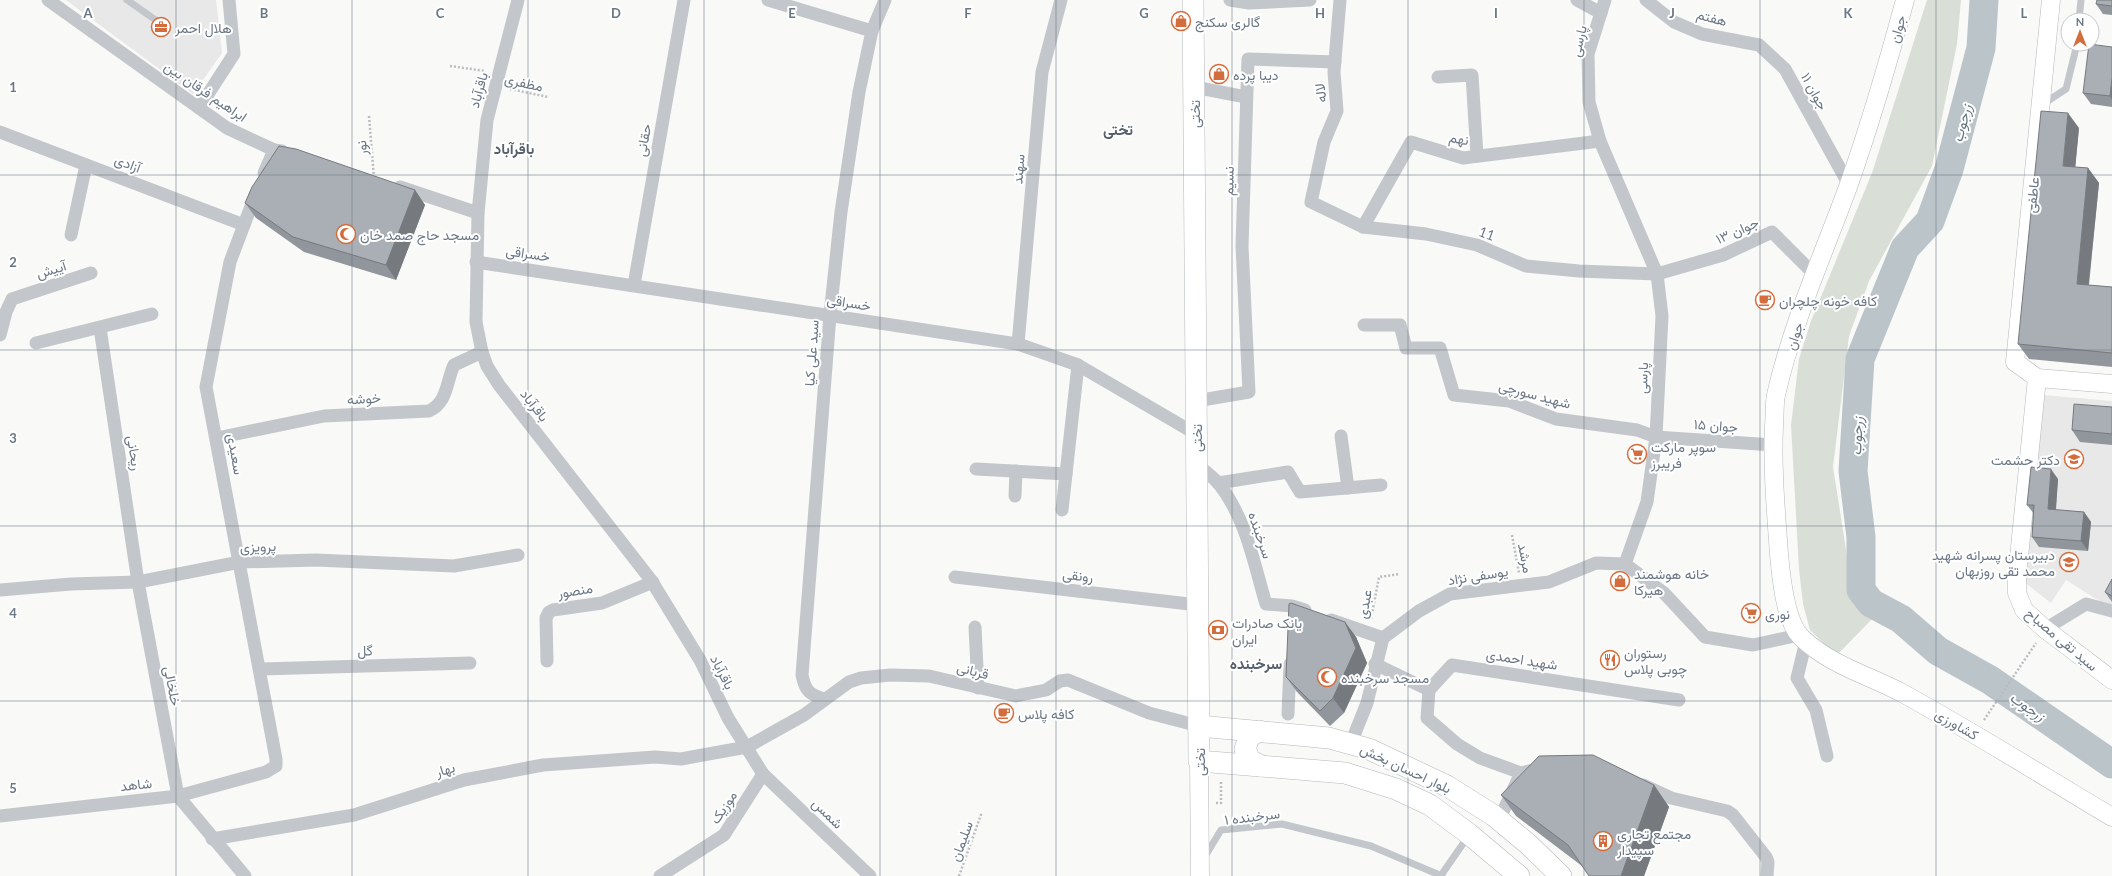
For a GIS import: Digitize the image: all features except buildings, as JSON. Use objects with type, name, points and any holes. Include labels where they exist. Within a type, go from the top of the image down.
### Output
[{"type":"main road","name":"تختی","points":[[1193,0],[1200,871]]},
{"type":"main road","name":"جوان","points":[[1802,638],[1787,608],[1781,574],[1773,445],[1776,397],[1792,340],[1849,185],[1883,80],[1905,0]]},
{"type":"main road","name":"عاطفی","points":[[2037,378],[2015,362],[2051,0]]},
{"type":"main road","points":[[2037,378],[2112,384]]},
{"type":"main road","name":"سید تقی مصباح","points":[[2037,378],[2017,576],[2017,593],[2024,610],[2045,629],[2112,680]]},
{"type":"main road","name":"کشاورزی","points":[[1802,638],[1850,669],[1901,692],[2112,817]]},
{"type":"main road","name":"بلوار احسان بخش","points":[[1199,726],[1329,738],[1351,743],[1396,760],[1447,786],[1499,820],[1528,844],[1561,876]]},
{"type":"main road","points":[[1259,731],[1248,737],[1245,749],[1250,760],[1261,766]]},
{"type":"main road","name":"بلوار احسان بخش","points":[[1199,761],[1346,773],[1396,789],[1430,805],[1469,834],[1519,876]]},
{"type":"street","name":"ابراهیم فرقان بین","points":[[48,0],[227,128],[274,150],[295,153]]},
{"type":"street","points":[[199,108],[234,54],[229,0]]},
{"type":"street","name":"باقرآباد","points":[[518,0],[487,120],[478,213],[476,262],[476,322],[482,352],[487,366],[499,385],[653,582],[700,660],[728,718],[763,774]]},
{"type":"street","name":"حقانی","points":[[634,285],[684,0]]},
{"type":"street","points":[[768,0],[872,32]]},
{"type":"street","name":"سید علی کیا","points":[[825,699],[813,696],[805,690],[802,674],[830,315],[841,212],[859,92],[872,32],[885,0]]},
{"type":"street","name":"سهند","points":[[1018,344],[1042,72],[1061,0]]},
{"type":"street","points":[[1230,0],[1249,3],[1310,0]]},
{"type":"street","name":"لاله","points":[[1311,202],[1324,142],[1338,111],[1334,72],[1340,0]]},
{"type":"street","points":[[1576,0],[1601,13]]},
{"type":"street","name":"پارسی","points":[[1605,0],[1588,54],[1589,102],[1600,141],[1656,274],[1662,316],[1656,437],[1647,502],[1625,564]]},
{"type":"street","name":"هفتم","points":[[1646,0],[1674,22],[1702,34],[1731,39]]},
{"type":"street","name":"جوان ۱۱","points":[[1731,39],[1759,45],[1785,69],[1849,185]]},
{"type":"street","name":"نسیم","points":[[1196,401],[1249,392],[1242,246],[1248,59],[1335,62]]},
{"type":"street","points":[[1438,77],[1472,75],[1477,156]]},
{"type":"street","points":[[1194,87],[1246,97]]},
{"type":"street","name":"آزادی","points":[[0,132],[244,225]]},
{"type":"street","name":"نهم","points":[[1363,227],[1411,142],[1463,158],[1600,141]]},
{"type":"street","name":"سعیدی","points":[[272,769],[276,766],[276,760],[261,668],[206,387],[230,262],[274,150]]},
{"type":"street","points":[[71,235],[86,165]]},
{"type":"street","points":[[374,178],[478,213]]},
{"type":"street","name":"11","points":[[1311,202],[1363,227],[1426,234],[1477,245],[1526,266],[1579,271],[1656,274]]},
{"type":"street","name":"جوان ۱۳","points":[[1656,274],[1723,255],[1772,232],[1815,275]]},
{"type":"street","name":"خسراقی","points":[[476,262],[1018,344],[1078,364],[1196,434]]},
{"type":"street","name":"آییش","points":[[0,335],[3,311],[16,296],[91,273]]},
{"type":"street","points":[[36,342],[100,328],[152,314]]},
{"type":"street","name":"شهید سورچی","points":[[1364,325],[1400,325],[1406,348],[1440,348],[1454,395],[1509,401],[1556,419],[1637,430],[1656,437]]},
{"type":"street","name":"ریحانی","points":[[100,328],[138,582]]},
{"type":"street","name":"خوشه","points":[[217,438],[324,416],[429,411],[436,408],[442,400],[454,365],[482,352]]},
{"type":"street","points":[[1062,510],[1078,364]]},
{"type":"street","points":[[1341,436],[1348,488]]},
{"type":"street","name":"جوان ۱۵","points":[[1656,437],[1773,445]]},
{"type":"street","name":"سرخبنده","points":[[1196,464],[1218,483],[1230,500],[1246,534],[1266,604],[1292,606],[1383,638]]},
{"type":"street","points":[[976,469],[1066,474]]},
{"type":"street","points":[[1015,496],[1016,472]]},
{"type":"street","points":[[1218,483],[1288,472],[1300,492],[1381,485]]},
{"type":"street","name":"پرویزی","points":[[0,590],[72,584],[138,582],[240,562],[316,560],[454,566],[518,555]]},
{"type":"street","name":"یوسفی نژاد","points":[[1383,638],[1419,611],[1450,594],[1549,582],[1596,563],[1625,564]]},
{"type":"street","points":[[1625,564],[1664,593],[1705,636],[1753,645],[1802,638],[1797,678],[1816,710],[1827,756]]},
{"type":"street","name":"رونقی","points":[[955,577],[1198,605]]},
{"type":"street","name":"خلخالی","points":[[138,582],[178,796]]},
{"type":"street","name":"منصور","points":[[547,661],[546,618],[549,612],[553,610],[602,603],[653,582]]},
{"type":"street","points":[[2045,629],[2086,604],[2112,611]]},
{"type":"street","points":[[1292,606],[1292,621]]},
{"type":"street","points":[[975,627],[978,688]]},
{"type":"street","points":[[1351,743],[1366,703],[1383,638]]},
{"type":"street","points":[[1288,714],[1290,652]]},
{"type":"street","name":"گل","points":[[261,668],[470,663]]},
{"type":"street","points":[[1375,664],[1429,690],[1427,718],[1457,744],[1480,758],[1521,773],[1552,765]]},
{"type":"street","name":"شهید احمدی","points":[[1429,690],[1452,665],[1679,700]]},
{"type":"street","name":"قربانی","points":[[747,747],[804,715],[850,682],[861,678],[890,675],[939,677],[978,688],[1016,696],[1046,690],[1060,681],[1068,680],[1149,713],[1199,726]]},
{"type":"street","name":"بهار","points":[[212,839],[354,815],[464,780],[543,765],[655,757],[681,759],[747,747]]},
{"type":"street","name":"شاهد","points":[[0,816],[178,796],[272,769]]},
{"type":"street","points":[[1499,820],[1521,773]]},
{"type":"street","name":"موزیک","points":[[660,876],[724,836],[763,774]]},
{"type":"street","name":"شمس","points":[[763,774],[870,876]]},
{"type":"street","points":[[1635,781],[1671,798],[1720,809],[1733,815],[1766,857],[1768,862],[1767,876]]},
{"type":"street","points":[[178,796],[212,839],[245,876]]},
{"type":"lane","points":[[128,0],[156,21]]},
{"type":"lane","points":[[2080,12],[2081,0]]},
{"type":"lane","points":[[2041,105],[2066,89],[2075,52]]},
{"type":"lane","name":"سرخبنده ۱","points":[[1200,871],[1221,830],[1282,824],[1371,846],[1442,875]]},
{"type":"lane","points":[[1442,875],[1469,834]]},
{"type":"path","name":"مظفری","points":[[450,66],[498,79],[548,97]]},
{"type":"path","name":"نور","points":[[369,116],[374,178]]},
{"type":"path","name":"مرشد","points":[[1512,535],[1521,585]]},
{"type":"path","name":"عبدی","points":[[1368,633],[1379,576],[1400,574]]},
{"type":"path","points":[[1982,722],[2045,629]]},
{"type":"path","name":"سلیمان","points":[[959,876],[982,812]]},
{"type":"shaded area","name":"هلال احمر","points":[[66,0],[216,0],[222,53],[193,94]]},
{"type":"shaded area","points":[[1927,0],[1961,0],[1957,44],[1932,166],[1869,281],[1849,336],[1833,467],[1853,594],[1873,618],[1836,656],[1810,630],[1803,604],[1799,569],[1791,425],[1799,359],[1811,321],[1872,173]]},
{"type":"shaded area","name":"دکتر حشمت","points":[[2043,395],[2112,401],[2112,605],[2110,608],[2066,580],[2051,603],[2024,582]]},
{"type":"waterway","name":"زرجوب","points":[[1984,0],[1981,48],[1949,169],[1930,221],[1905,248],[1860,359],[1853,471],[1861,537],[1861,590],[1871,603],[1901,619],[1938,651],[1990,680],[2112,764]]},
{"type":"place","name":"گالری سکنج","points":[[1181,21]]},
{"type":"place","name":"هلال احمر","points":[[161,27]]},
{"type":"place","name":"دیبا پرده","points":[[1219,74]]},
{"type":"place","name":"مسجد حاج صمد خان","points":[[346,234]]},
{"type":"place","name":"کافه خونه چلچران","points":[[1765,300]]},
{"type":"place","name":"سوپر مارکت فریبرز","points":[[1637,454]]},
{"type":"place","name":"دکتر حشمت","points":[[2074,459]]},
{"type":"place","name":"دبیرستان پسرانه شهید محمد تقی روزبهان","points":[[2069,562]]},
{"type":"place","name":"خانه هوشمند هیرکا","points":[[1620,581]]},
{"type":"place","name":"نوری","points":[[1751,613]]},
{"type":"place","name":"یانک صادرات ایران","points":[[1218,630]]},
{"type":"place","name":"رستوران چوبی پلاس","points":[[1610,660]]},
{"type":"place","name":"مسجد سرخبنده","points":[[1327,677]]},
{"type":"place","name":"کافه پلاس","points":[[1004,713]]},
{"type":"place","name":"مجتمع تجاری سپیدار","points":[[1603,841]]},
{"type":"district","name":"تختی","points":[[1118,129]]},
{"type":"district","name":"باقرآباد","points":[[514,148]]},
{"type":"district","name":"سرخبنده","points":[[1256,663]]}]
